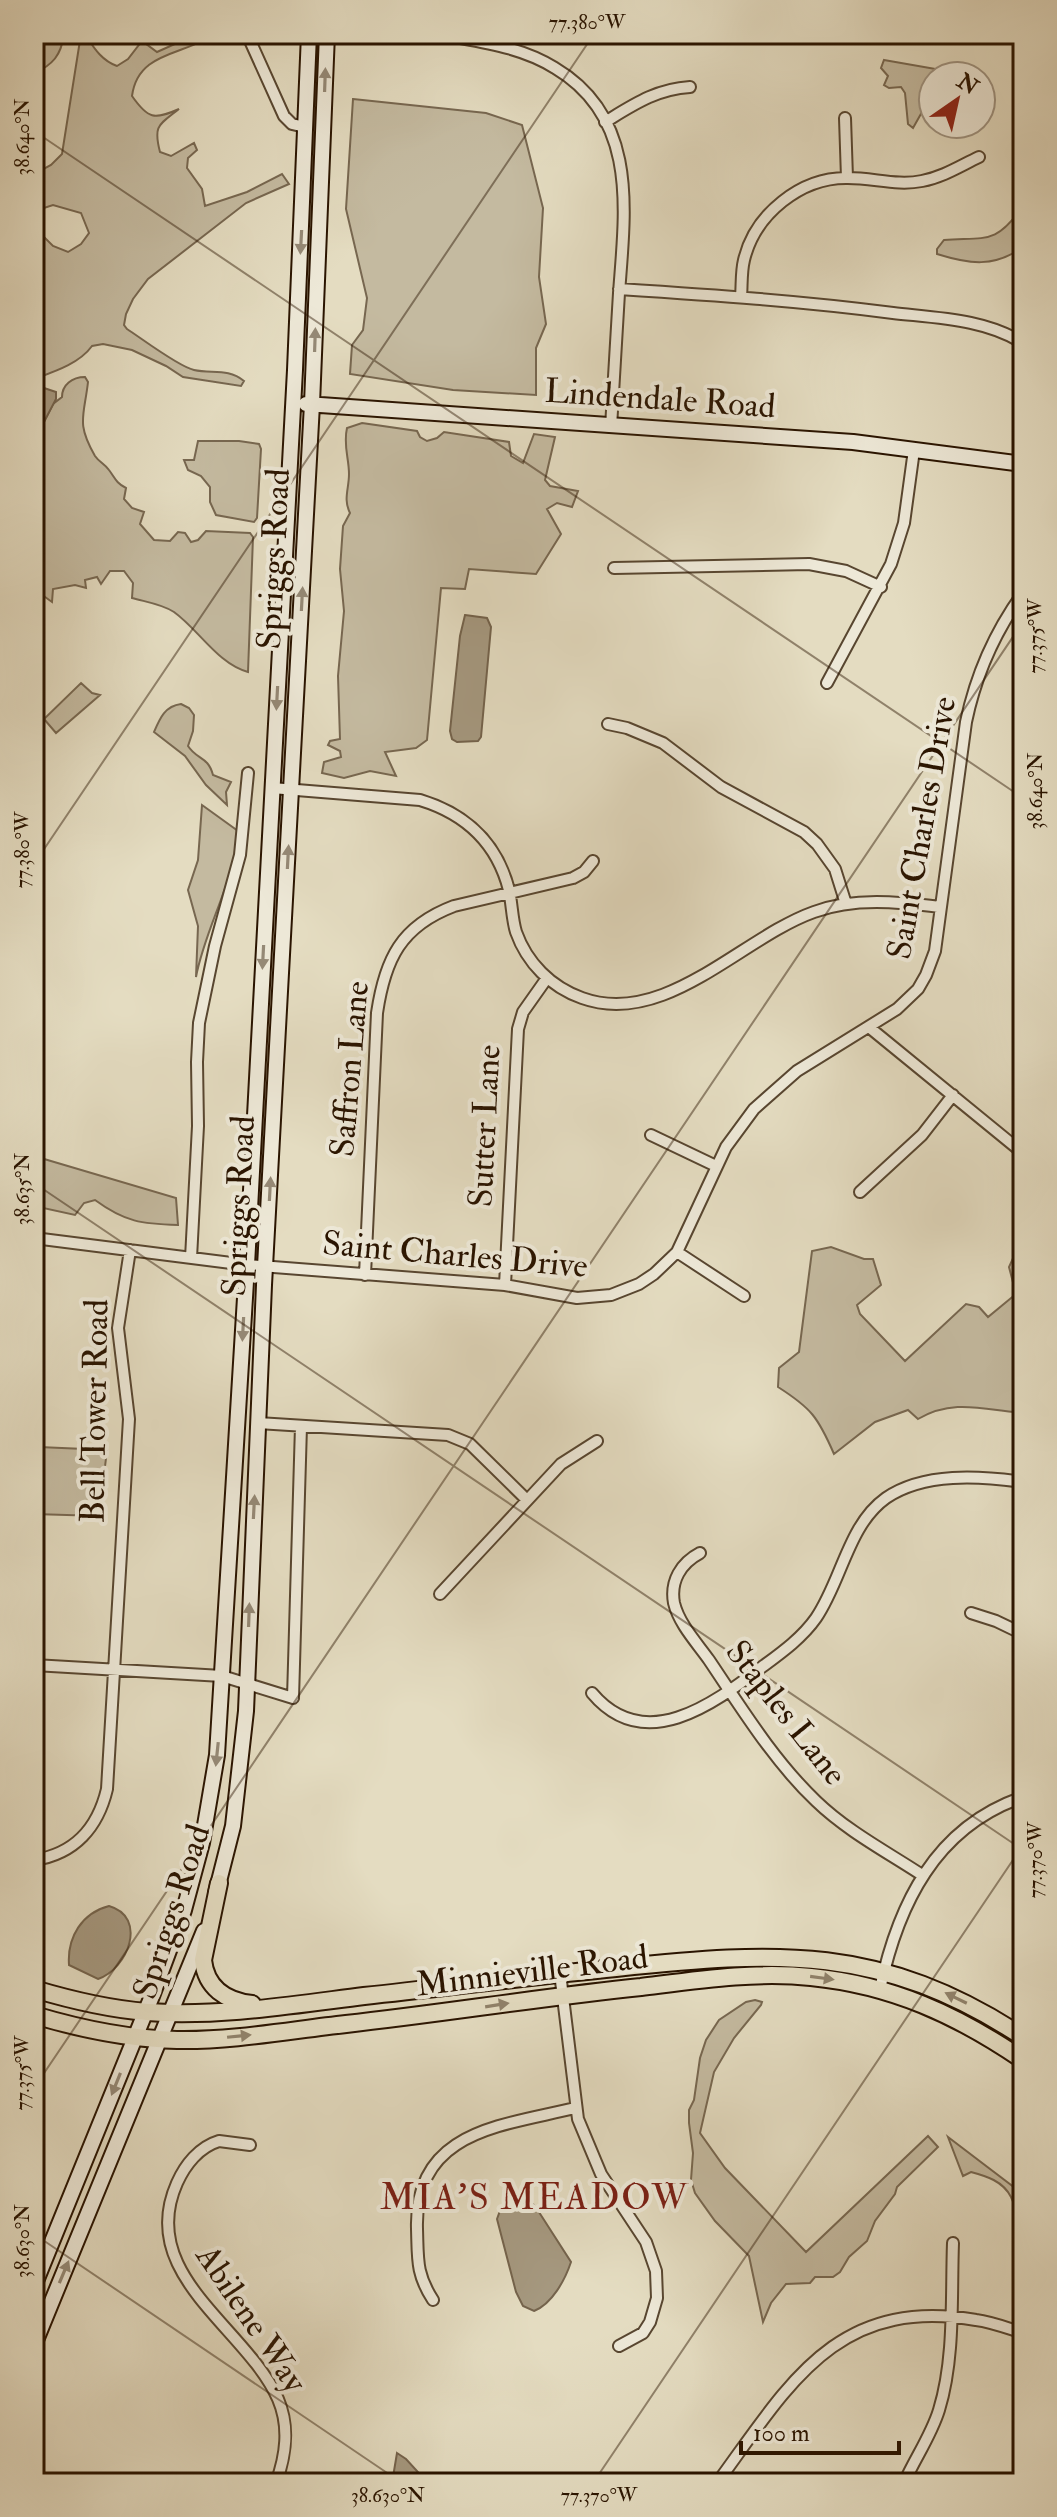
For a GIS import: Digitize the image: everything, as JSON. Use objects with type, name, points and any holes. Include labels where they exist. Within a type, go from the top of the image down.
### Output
[{"type":"main road","name":"Spriggs Road","points":[[34,2286],[146,2012],[184,1910],[202,1843],[217,1755],[247,1265],[293,403],[309,34]]},
{"type":"main road","name":"Spriggs Road","points":[[34,2345],[203,1933],[235,1818],[246,1684],[265,1267],[312,404],[327,34]]},
{"type":"main road","name":"Lindendale Road","points":[[293,403],[853,442],[1023,464]]},
{"type":"main road","points":[[219,1883],[203,1960],[207,1979],[221,1994],[247,2003],[306,2003]]},
{"type":"main road","name":"Minnieville Road","points":[[34,1989],[91,2004],[146,2012],[206,2013],[560,1973],[719,1957],[769,1956],[834,1961],[884,1971],[948,1994],[1023,2037]]},
{"type":"main road","name":"Minnieville Road","points":[[34,2015],[83,2028],[161,2039],[228,2037],[455,2011],[562,1995],[741,1976],[782,1975],[828,1979],[880,1989],[949,2014],[1023,2060]]},
{"type":"street","points":[[247,34],[287,121],[305,127]]},
{"type":"street","points":[[439,34],[508,47],[542,60],[573,80],[586,93],[615,143],[625,189],[611,427]]},
{"type":"street","points":[[605,122],[650,95],[690,87]]},
{"type":"street","points":[[845,118],[847,178]]},
{"type":"street","points":[[741,297],[744,260],[754,237],[769,215],[791,195],[808,186],[847,178],[885,183],[922,181],[943,175],[979,157]]},
{"type":"street","points":[[619,289],[816,303],[972,323],[1001,331],[1023,343]]},
{"type":"street","points":[[827,683],[891,564],[904,523],[914,450]]},
{"type":"street","points":[[614,568],[809,564],[841,570],[881,587]]},
{"type":"street","name":"Saint Charles Drive","points":[[34,1238],[265,1267],[505,1285],[577,1298],[611,1295],[639,1284],[677,1252],[716,1166],[739,1127],[774,1089],[821,1055],[870,1028],[910,999],[926,975],[935,951],[972,695],[991,644],[1023,593]]},
{"type":"street","points":[[608,724],[663,743],[721,787],[804,832],[835,869],[846,904]]},
{"type":"street","name":"Spriggs Road","points":[[191,1258],[199,1117],[199,1026],[212,958],[240,855],[248,773]]},
{"type":"street","points":[[272,788],[420,800],[465,820],[488,843],[504,875],[521,944],[547,978],[570,993],[605,1004],[634,1005],[694,979],[811,913],[846,904],[873,902],[940,907]]},
{"type":"street","name":"Saffron Lane","points":[[365,1275],[377,1013],[387,967],[403,940],[424,920],[454,906],[573,878],[584,872],[593,861]]},
{"type":"street","name":"Sutter Lane","points":[[505,1285],[518,1029],[523,1012],[547,978]]},
{"type":"street","points":[[870,1028],[1023,1153]]},
{"type":"street","points":[[860,1192],[922,1135],[953,1095]]},
{"type":"street","points":[[651,1135],[716,1166]]},
{"type":"street","name":"Bell Tower Road","points":[[34,1860],[54,1856],[70,1848],[90,1830],[107,1789],[129,1419],[118,1328],[130,1250]]},
{"type":"street","points":[[677,1252],[744,1296]]},
{"type":"street","points":[[258,1423],[433,1433],[459,1439],[479,1452],[527,1500]]},
{"type":"street","points":[[34,1665],[222,1676],[293,1698],[301,1426]]},
{"type":"street","points":[[440,1594],[571,1455],[597,1441]]},
{"type":"street","points":[[592,1693],[603,1707],[616,1715],[641,1723],[654,1723],[690,1713],[730,1690],[788,1647],[815,1620],[863,1523],[884,1500],[928,1481],[974,1479],[1023,1482]]},
{"type":"street","name":"Staples Lane","points":[[700,1553],[679,1571],[673,1594],[682,1621],[779,1760],[817,1802],[922,1875]]},
{"type":"street","points":[[971,1613],[1023,1634]]},
{"type":"street","points":[[880,1989],[900,1921],[922,1875],[939,1854],[975,1822],[1023,1797]]},
{"type":"street","points":[[560,1973],[575,2108],[592,2158],[646,2242],[656,2271],[657,2298],[650,2322],[643,2333],[619,2346]]},
{"type":"street","points":[[433,2300],[419,2273],[417,2214],[422,2191],[437,2162],[456,2144],[476,2133],[575,2108]]},
{"type":"street","name":"Abilene Way","points":[[250,2145],[216,2141],[192,2159],[173,2192],[168,2233],[171,2249],[183,2275],[265,2377],[277,2398],[284,2418],[286,2445],[276,2483]]},
{"type":"street","points":[[904,2483],[928,2437],[944,2391],[953,2243]]},
{"type":"street","points":[[717,2483],[787,2387],[829,2348],[860,2331],[891,2319],[917,2315],[950,2316],[1023,2333]]},
{"type":"shaded area","points":[[34,34],[64,34],[55,58],[34,74]]},
{"type":"shaded area","points":[[81,34],[87,34],[100,54],[117,66],[128,59],[142,41],[157,52],[197,34],[215,34],[152,62],[136,81],[132,96],[152,115],[179,109],[159,126],[160,152],[171,156],[194,143],[197,150],[188,158],[187,168],[202,189],[205,206],[247,192],[282,174],[289,184],[246,203],[148,279],[126,314],[124,325],[127,329],[170,358],[194,370],[232,374],[244,381],[241,386],[183,377],[132,350],[103,344],[92,346],[73,363],[34,379],[34,233],[40,233],[53,246],[68,252],[81,244],[89,233],[81,213],[53,205],[44,208],[34,206],[34,174],[51,165],[62,154]]},
{"type":"shaded area","points":[[884,60],[917,66],[917,121],[913,128],[908,124],[905,93],[901,87],[884,85],[888,76],[881,68]]},
{"type":"shaded area","points":[[353,99],[486,113],[522,125],[543,208],[539,277],[546,324],[536,348],[536,395],[453,390],[350,374],[352,345],[363,330],[367,298],[346,209]]},
{"type":"shaded area","points":[[1023,206],[1023,247],[1012,254],[981,262],[937,254],[944,240],[980,238],[997,233],[1014,219]]},
{"type":"shaded area","points":[[85,377],[88,382],[83,427],[89,445],[97,458],[126,488],[124,499],[132,508],[144,512],[140,524],[154,540],[170,541],[178,532],[185,533],[191,542],[198,540],[206,531],[250,533],[253,537],[248,672],[227,662],[174,612],[132,598],[133,583],[124,571],[110,571],[101,584],[97,577],[85,580],[86,588],[75,585],[53,589],[52,602],[34,589],[34,441],[53,404],[62,397],[66,385],[76,378]]},
{"type":"shaded area","points":[[34,388],[56,392],[56,399],[34,441]]},
{"type":"shaded area","points":[[362,423],[417,431],[427,441],[444,432],[509,442],[511,456],[523,463],[534,434],[555,437],[545,480],[550,486],[578,491],[572,507],[557,503],[547,509],[561,534],[536,574],[469,569],[465,589],[441,588],[427,740],[416,748],[385,752],[396,776],[370,771],[344,778],[322,773],[324,762],[341,757],[340,751],[328,745],[330,741],[340,739],[338,676],[344,611],[340,569],[343,526],[350,513],[346,434],[347,428]]},
{"type":"shaded area","points":[[198,441],[259,444],[257,518],[254,522],[216,515],[210,502],[210,487],[201,476],[188,470],[184,460],[194,460]]},
{"type":"shaded area","points":[[465,615],[487,618],[491,627],[481,737],[478,741],[457,742],[452,739],[450,731]]},
{"type":"shaded area","points":[[81,683],[92,693],[100,695],[56,733],[44,719]]},
{"type":"shaded area","points":[[181,704],[194,715],[188,746],[208,764],[213,775],[231,782],[226,792],[227,805],[206,785],[185,756],[154,732],[167,710]]},
{"type":"shaded area","points":[[202,805],[238,831],[226,886],[196,977],[198,926],[188,890],[198,860]]},
{"type":"shaded area","points":[[34,1156],[176,1198],[178,1225],[134,1220],[95,1200],[84,1203],[75,1215],[34,1206]]},
{"type":"shaded area","points":[[1023,1236],[1023,1413],[957,1407],[918,1419],[908,1410],[875,1422],[834,1454],[812,1414],[778,1387],[779,1368],[799,1352],[812,1251],[831,1247],[864,1259],[873,1259],[881,1285],[857,1305],[860,1314],[905,1361],[966,1304],[979,1307],[988,1317],[1016,1294],[1009,1267]]},
{"type":"shaded area","points":[[39,1447],[107,1450],[99,1516],[34,1514],[34,1456]]},
{"type":"shaded area","points":[[109,1906],[121,1912],[131,1931],[125,1954],[118,1965],[98,1979],[69,1965],[69,1955],[74,1936],[84,1920]]},
{"type":"shaded area","points":[[746,2002],[762,2002],[761,2005],[734,2038],[714,2072],[700,2133],[725,2168],[806,2252],[928,2136],[938,2147],[897,2187],[875,2221],[867,2241],[849,2257],[840,2272],[833,2277],[815,2277],[810,2283],[786,2284],[771,2303],[763,2322],[749,2256],[715,2221],[695,2193],[691,2180],[693,2153],[689,2123],[689,2110],[694,2100],[706,2040],[719,2020]]},
{"type":"shaded area","points":[[948,2137],[1023,2194],[1023,2221],[1008,2191],[999,2183],[971,2172],[963,2176]]},
{"type":"shaded area","points":[[533,2204],[537,2209],[571,2262],[557,2291],[547,2303],[534,2311],[523,2306],[516,2292],[497,2219],[501,2208]]},
{"type":"shaded area","points":[[397,2453],[406,2459],[428,2483],[392,2483]]},
{"type":"district","name":"MIA'S MEADOW","points":[[535,2197]]}]
